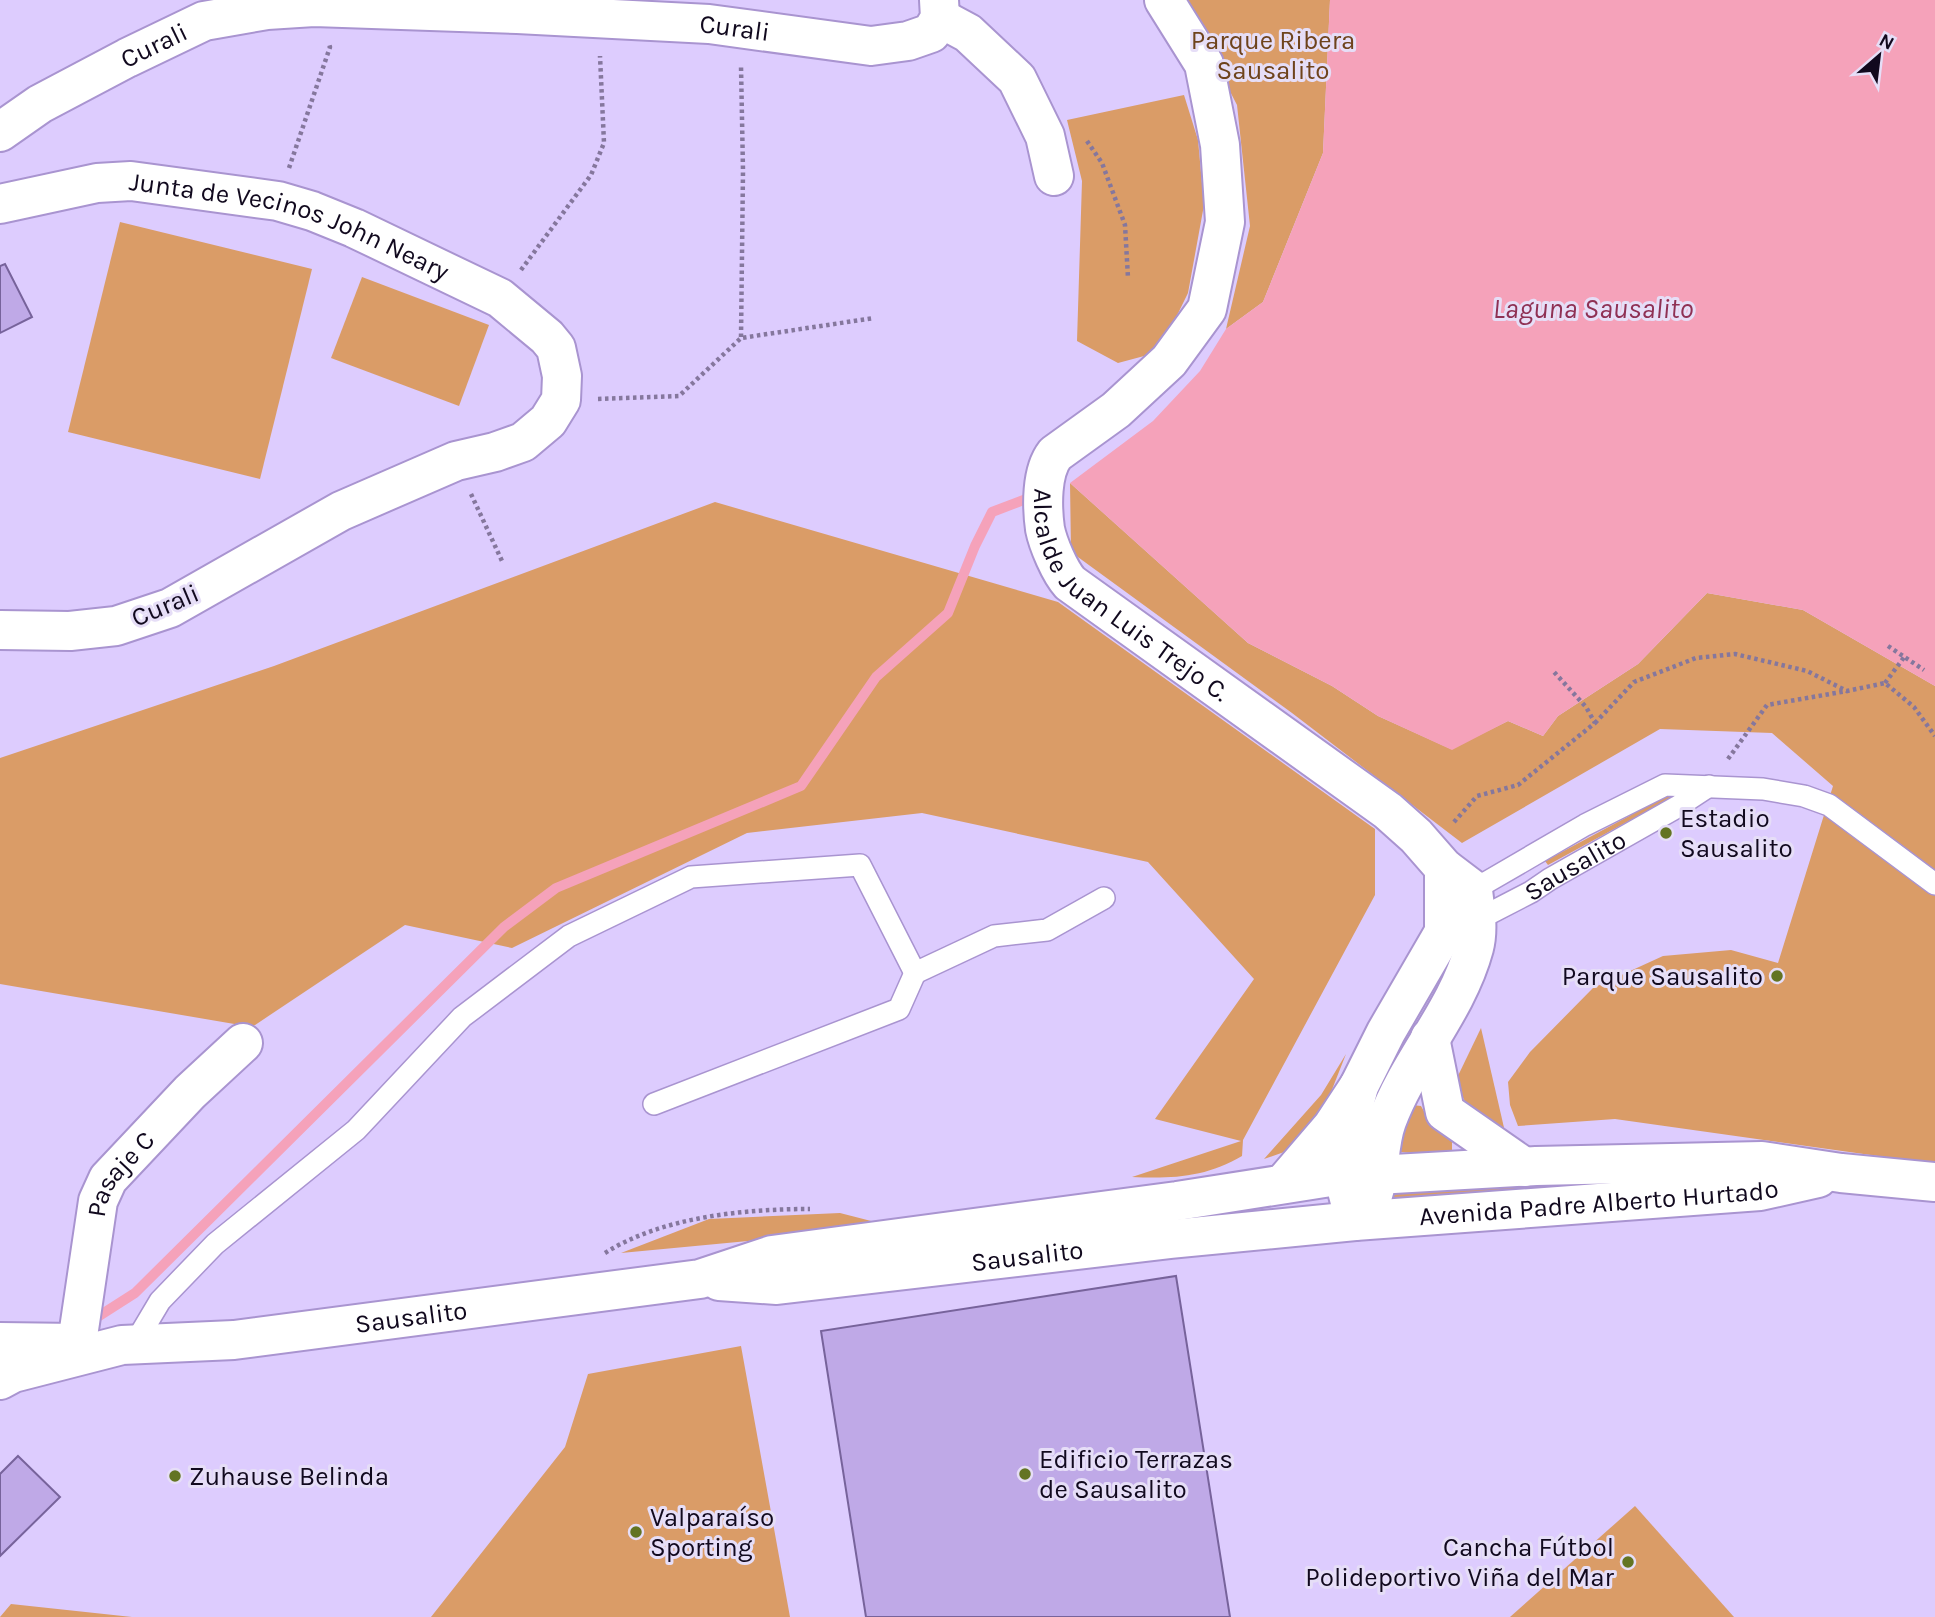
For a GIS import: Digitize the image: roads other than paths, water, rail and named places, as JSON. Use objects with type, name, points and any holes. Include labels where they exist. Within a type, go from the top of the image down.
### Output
[{"type":"street","name":"Alcalde Juan Luis Trejo C.","points":[[1164,0],[1204,64],[1220,145],[1225,222],[1207,309],[1168,361],[1116,410],[1055,454],[1046,470],[1045,530],[1063,575],[1070,583],[1388,811],[1416,836],[1456,902]]},
{"type":"street","name":"Curali","points":[[0,132],[40,104],[204,21],[267,10],[314,8],[709,24],[871,46],[908,41],[932,33],[940,9],[1017,79],[1045,136],[1054,176]]},
{"type":"street","name":"Junta de Vecinos John Neary","points":[[0,204],[97,183],[131,181],[278,201],[312,211],[354,228],[500,298],[547,337],[556,348],[562,376],[561,400]]},
{"type":"street","name":"Curali","points":[[0,630],[70,631],[116,626],[170,608],[341,510],[456,461],[523,442],[548,421],[561,400]]},
{"type":"street","name":"Sausalito","points":[[1360,1175],[1398,1095],[1462,981],[1475,947],[1456,902]]},
{"type":"street","name":"Sausalito","points":[[699,1279],[777,1285],[1171,1239],[1355,1221],[1373,1196],[1360,1175],[1347,1132],[1359,1086],[1456,902]]},
{"type":"street","points":[[1430,1038],[1445,1112],[1524,1167]]},
{"type":"street","name":"Pasaje C","points":[[78,1343],[97,1201],[108,1179],[190,1092],[243,1043]]},
{"type":"street","points":[[1283,1184],[1332,1127],[1359,1086]]},
{"type":"street","name":"Avenida Padre Alberto Hurtado","points":[[1360,1175],[1524,1167],[1762,1161],[1841,1173],[1935,1182]]},
{"type":"street","name":"Avenida Padre Alberto Hurtado","points":[[1355,1221],[1760,1191],[1841,1173]]},
{"type":"street","name":"Sausalito","points":[[0,1342],[128,1344],[234,1340],[699,1279],[772,1255],[1360,1175]]},
{"type":"street","name":"Sausalito","points":[[0,1380],[13,1373],[128,1344]]},
{"type":"lane","name":"Sausalito","points":[[1456,902],[1585,825],[1665,785],[1763,789],[1804,796],[1829,805],[1935,884]]},
{"type":"lane","name":"Sausalito","points":[[1456,902],[1677,807],[1709,786]]},
{"type":"lane","points":[[128,1344],[160,1301],[215,1244],[356,1130],[462,1017],[569,936],[691,877],[860,865],[915,973]]},
{"type":"lane","points":[[654,1104],[900,1009],[915,973],[994,936],[1047,930],[1104,898]]},
{"type":"water","name":"Laguna Sausalito","points":[[1330,0],[1935,0],[1935,686],[1803,610],[1707,593],[1638,664],[1558,716],[1543,736],[1508,721],[1452,750],[1378,716],[1332,686],[1248,643],[1070,483],[1153,421],[1200,371],[1226,329],[1263,302],[1323,153]]},
{"type":"waterway","points":[[99,1316],[135,1293],[504,927],[556,888],[801,786],[876,677],[948,613],[992,512],[1034,496]]},
{"type":"place","name":"Estadio Sausalito","points":[[1666,833]]},
{"type":"place","name":"Parque Sausalito","points":[[1777,976]]},
{"type":"place","name":"Edificio Terrazas de Sausalito","points":[[1025,1474]]},
{"type":"place","name":"Zuhause Belinda","points":[[175,1476]]},
{"type":"place","name":"Valparaíso Sporting","points":[[636,1532]]},
{"type":"place","name":"Cancha Fútbol Polideportivo Viña del Mar","points":[[1628,1562]]},
{"type":"park label","name":"Parque Ribera Sausalito","points":[[1273,55]]}]
